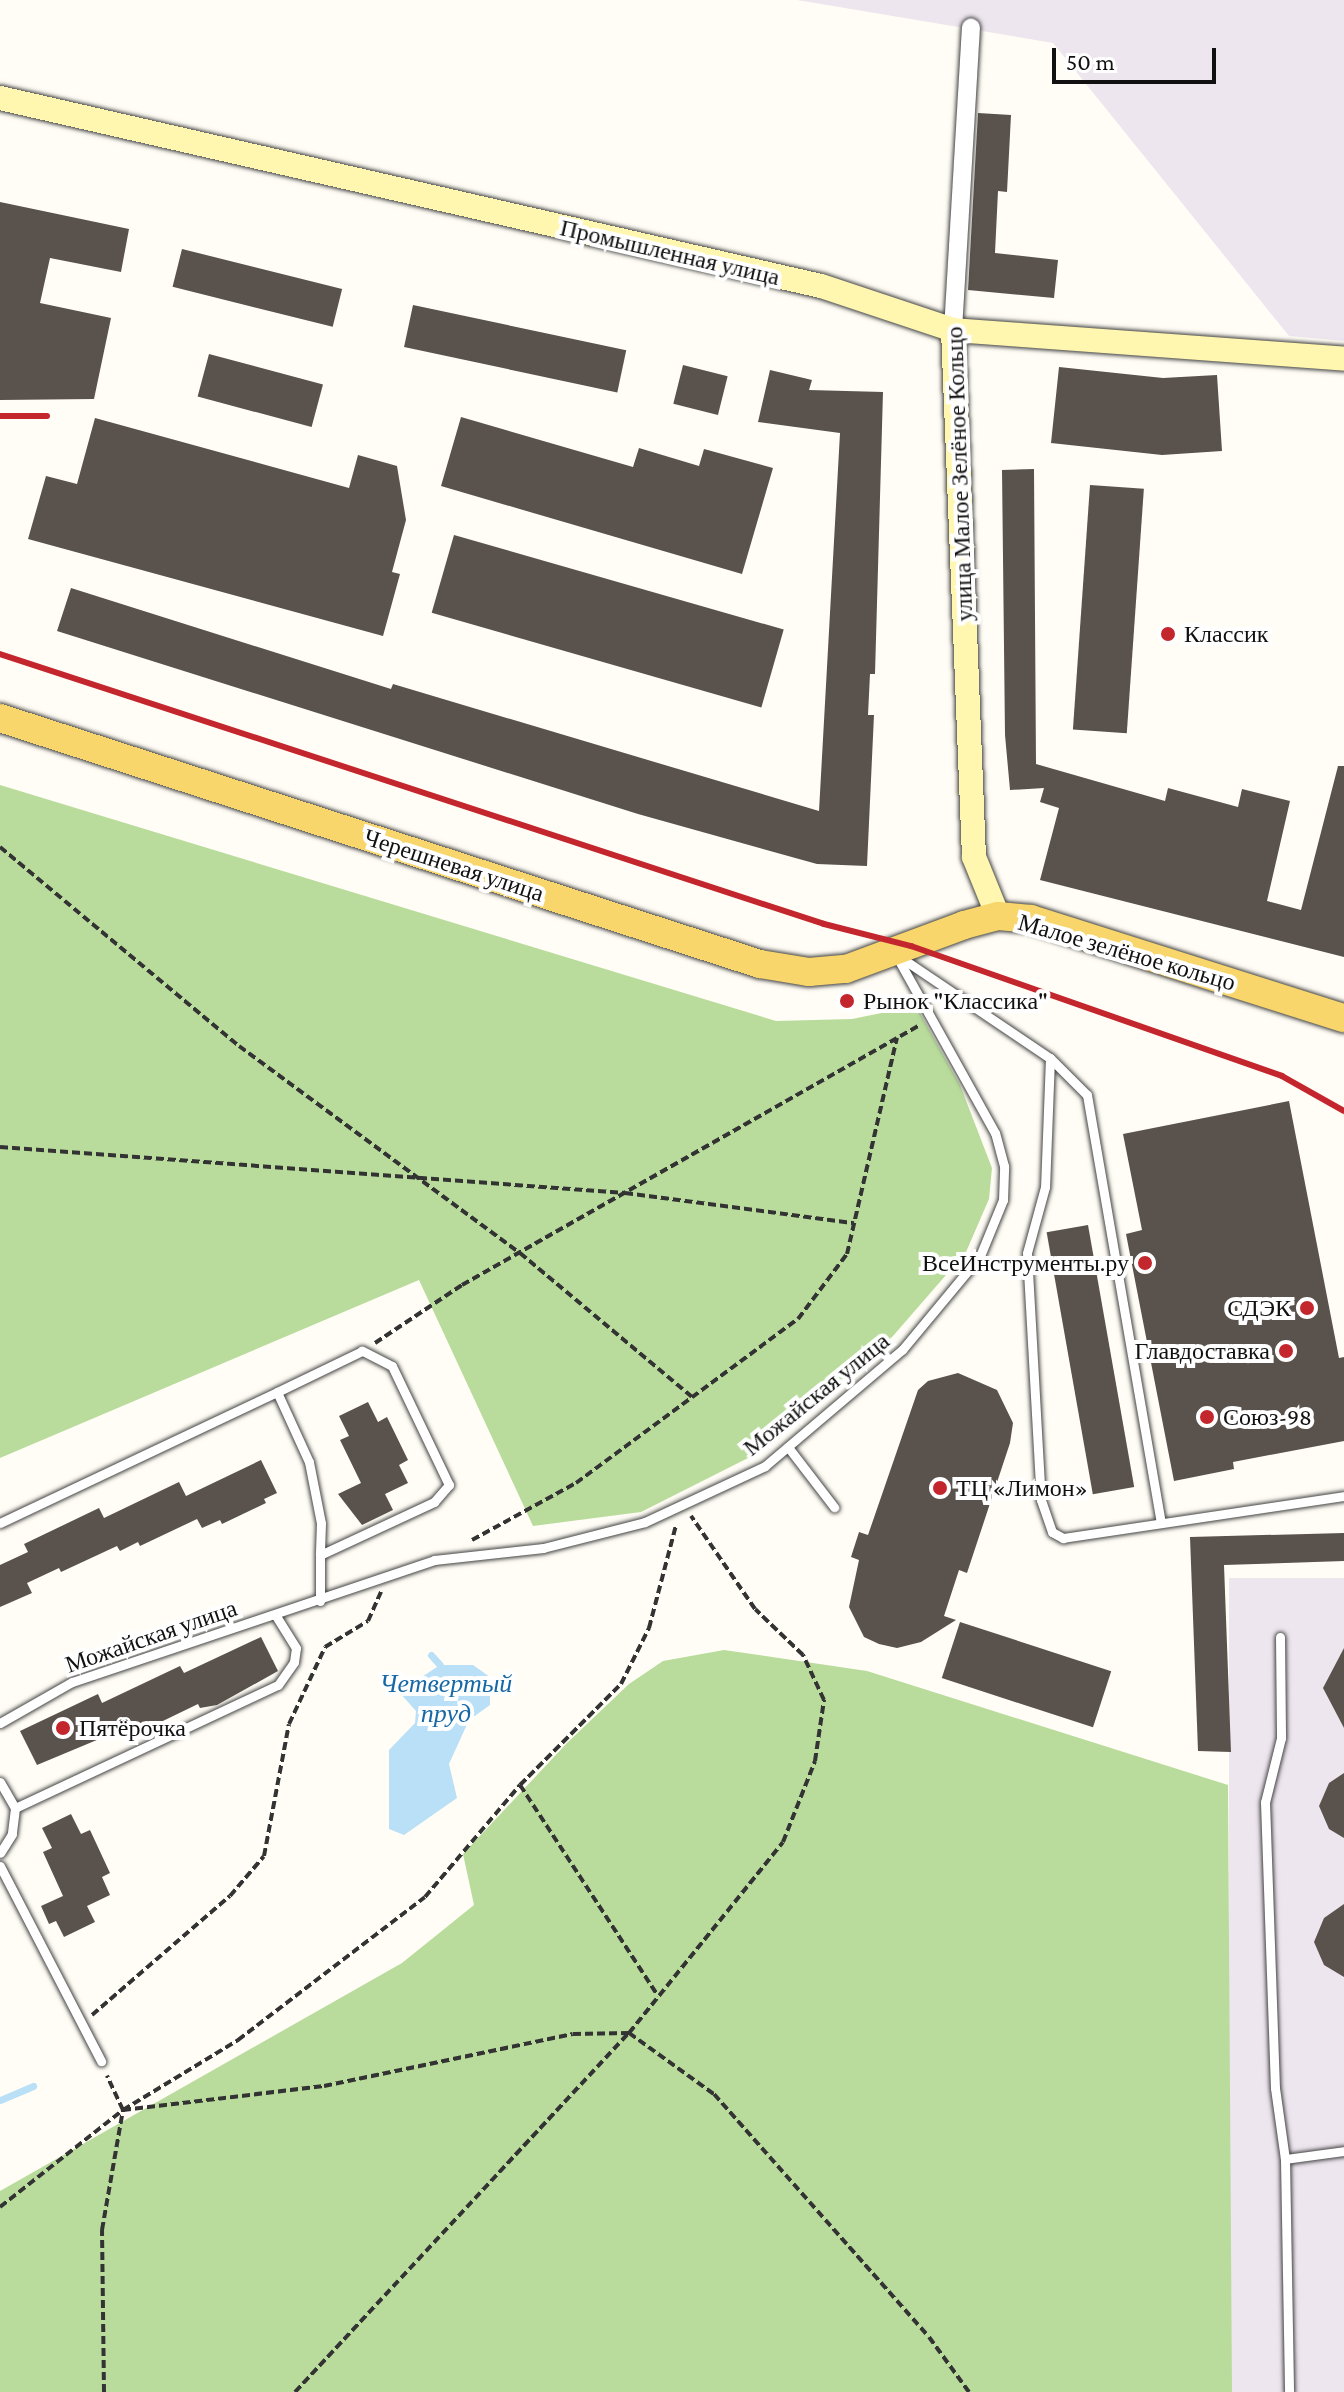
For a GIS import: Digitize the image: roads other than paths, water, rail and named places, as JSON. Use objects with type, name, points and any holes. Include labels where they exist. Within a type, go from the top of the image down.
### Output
[{"type":"main road","name":"Черешневая улица","points":[[0,718],[760,964],[809,972],[846,969],[903,949]]},
{"type":"main road","name":"Малое зелёное кольцо","points":[[903,949],[998,916],[1031,919],[1344,1018]]},
{"type":"street","name":"улица Малое Зелёное Кольцо","points":[[971,28],[953,330],[974,857],[998,916]]},
{"type":"street","name":"Промышленная улица","points":[[0,98],[821,286],[953,330],[1344,359]]},
{"type":"lane","name":"Можайская улица","points":[[0,1723],[72,1682],[320,1601],[434,1560],[543,1548],[645,1522],[765,1466],[902,1350],[980,1256],[1003,1200],[1004,1166],[995,1133],[933,1018],[903,949]]},
{"type":"lane","points":[[903,949],[1050,1058],[1087,1095],[1161,1523]]},
{"type":"lane","points":[[1050,1058],[1045,1187],[1027,1253],[1041,1500],[1052,1532],[1063,1538],[1344,1496]]},
{"type":"lane","points":[[0,1523],[362,1351],[392,1366],[449,1485],[434,1502],[320,1555]]},
{"type":"lane","points":[[277,1392],[309,1462],[321,1523],[320,1601]]},
{"type":"lane","points":[[788,1447],[834,1507]]},
{"type":"lane","name":"Можайская улица","points":[[15,1808],[278,1685],[294,1662],[296,1648],[275,1615]]},
{"type":"lane","points":[[1280,1637],[1281,1738],[1265,1802],[1275,2088],[1285,2159],[1289,2392]]},
{"type":"lane","points":[[0,1782],[15,1808],[12,1834],[0,1853]]},
{"type":"lane","points":[[0,1866],[101,2061]]},
{"type":"lane","points":[[1285,2159],[1344,2151]]},
{"type":"water","name":"Четвертый пруд","points":[[440,1665],[473,1665],[490,1677],[490,1705],[469,1720],[449,1764],[457,1798],[404,1835],[389,1829],[389,1750],[415,1723],[416,1711],[399,1692]]},
{"type":"waterway","points":[[431,1655],[440,1665]]},
{"type":"waterway","points":[[0,2100],[33,2086]]},
{"type":"railway","points":[[0,416],[47,416]]},
{"type":"railway","points":[[0,654],[824,924],[911,946],[1282,1076],[1344,1111]]},
{"type":"place","name":"Классик","points":[[1168,634]]},
{"type":"place","name":"Рынок \"Классика\"","points":[[847,1001]]},
{"type":"place","name":"ВсеИнструменты.ру","points":[[1145,1263]]},
{"type":"place","name":"СДЭК","points":[[1307,1308]]},
{"type":"place","name":"Главдоставка","points":[[1286,1351]]},
{"type":"place","name":"Союз-98","points":[[1207,1417]]},
{"type":"place","name":"ТЦ «Лимон»","points":[[940,1488]]},
{"type":"place","name":"Пятёрочка","points":[[63,1728]]}]
